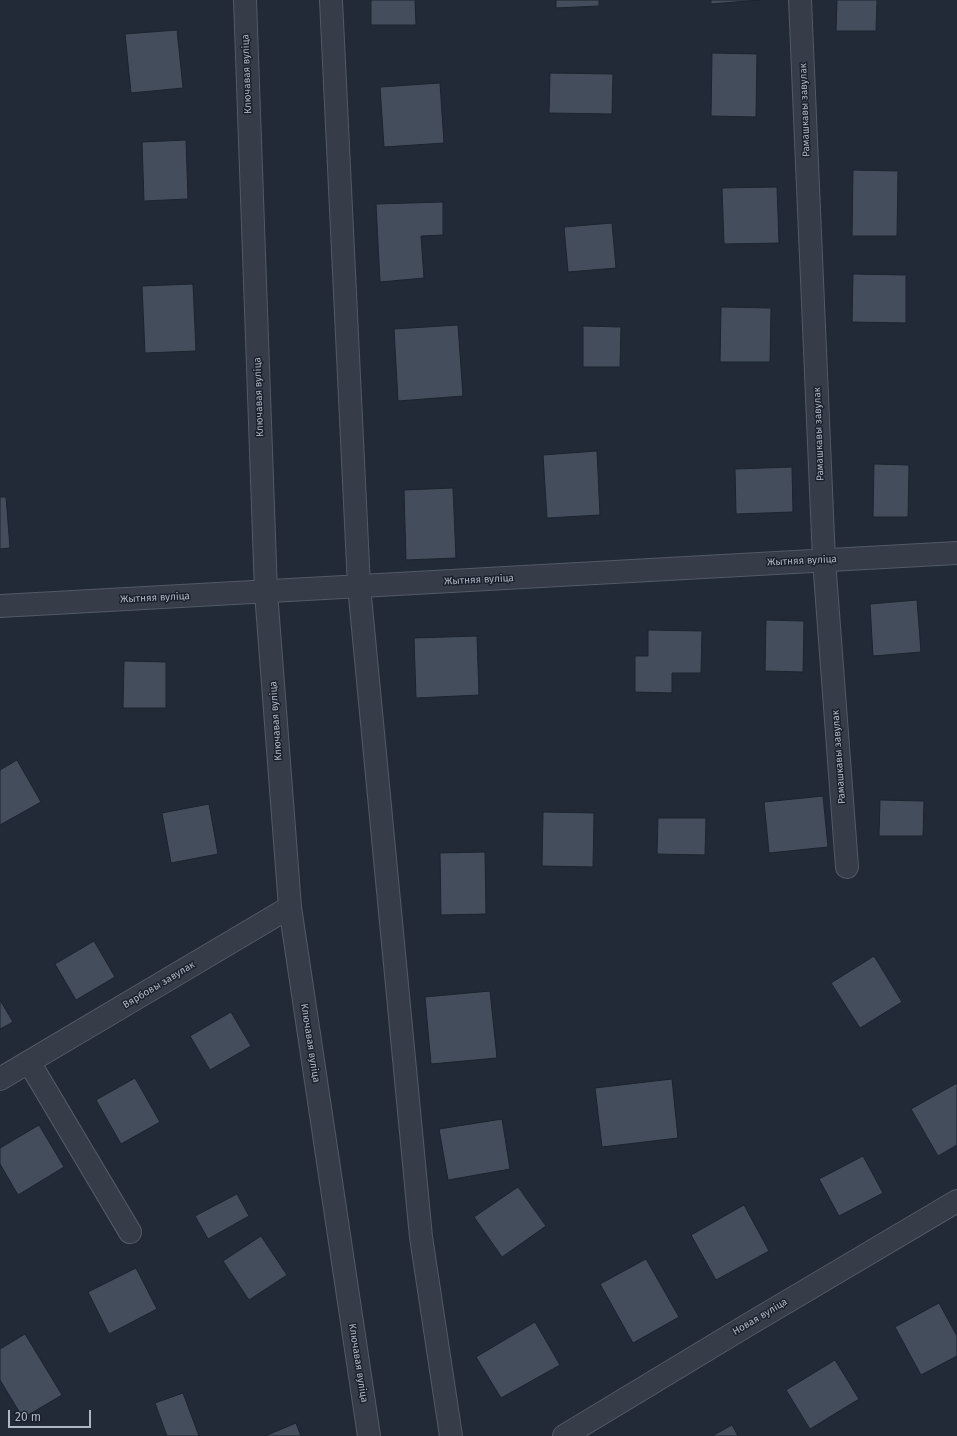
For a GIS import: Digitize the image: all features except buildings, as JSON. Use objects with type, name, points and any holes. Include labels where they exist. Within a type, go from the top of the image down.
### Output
[{"type":"street","name":"Ключавая вуліца","points":[[245,0],[266,592],[290,907],[369,1436]]},
{"type":"street","points":[[331,0],[359,586],[421,1237],[451,1436]]},
{"type":"street","name":"Рамашкавы завулак","points":[[800,0],[824,560],[847,867]]},
{"type":"street","name":"Жытняя вуліца","points":[[0,606],[957,553]]},
{"type":"street","name":"Вярбовы завулак","points":[[0,1079],[290,907]]},
{"type":"street","points":[[29,1062],[130,1232]]},
{"type":"street","name":"Новая вуліца","points":[[564,1436],[957,1201]]}]
